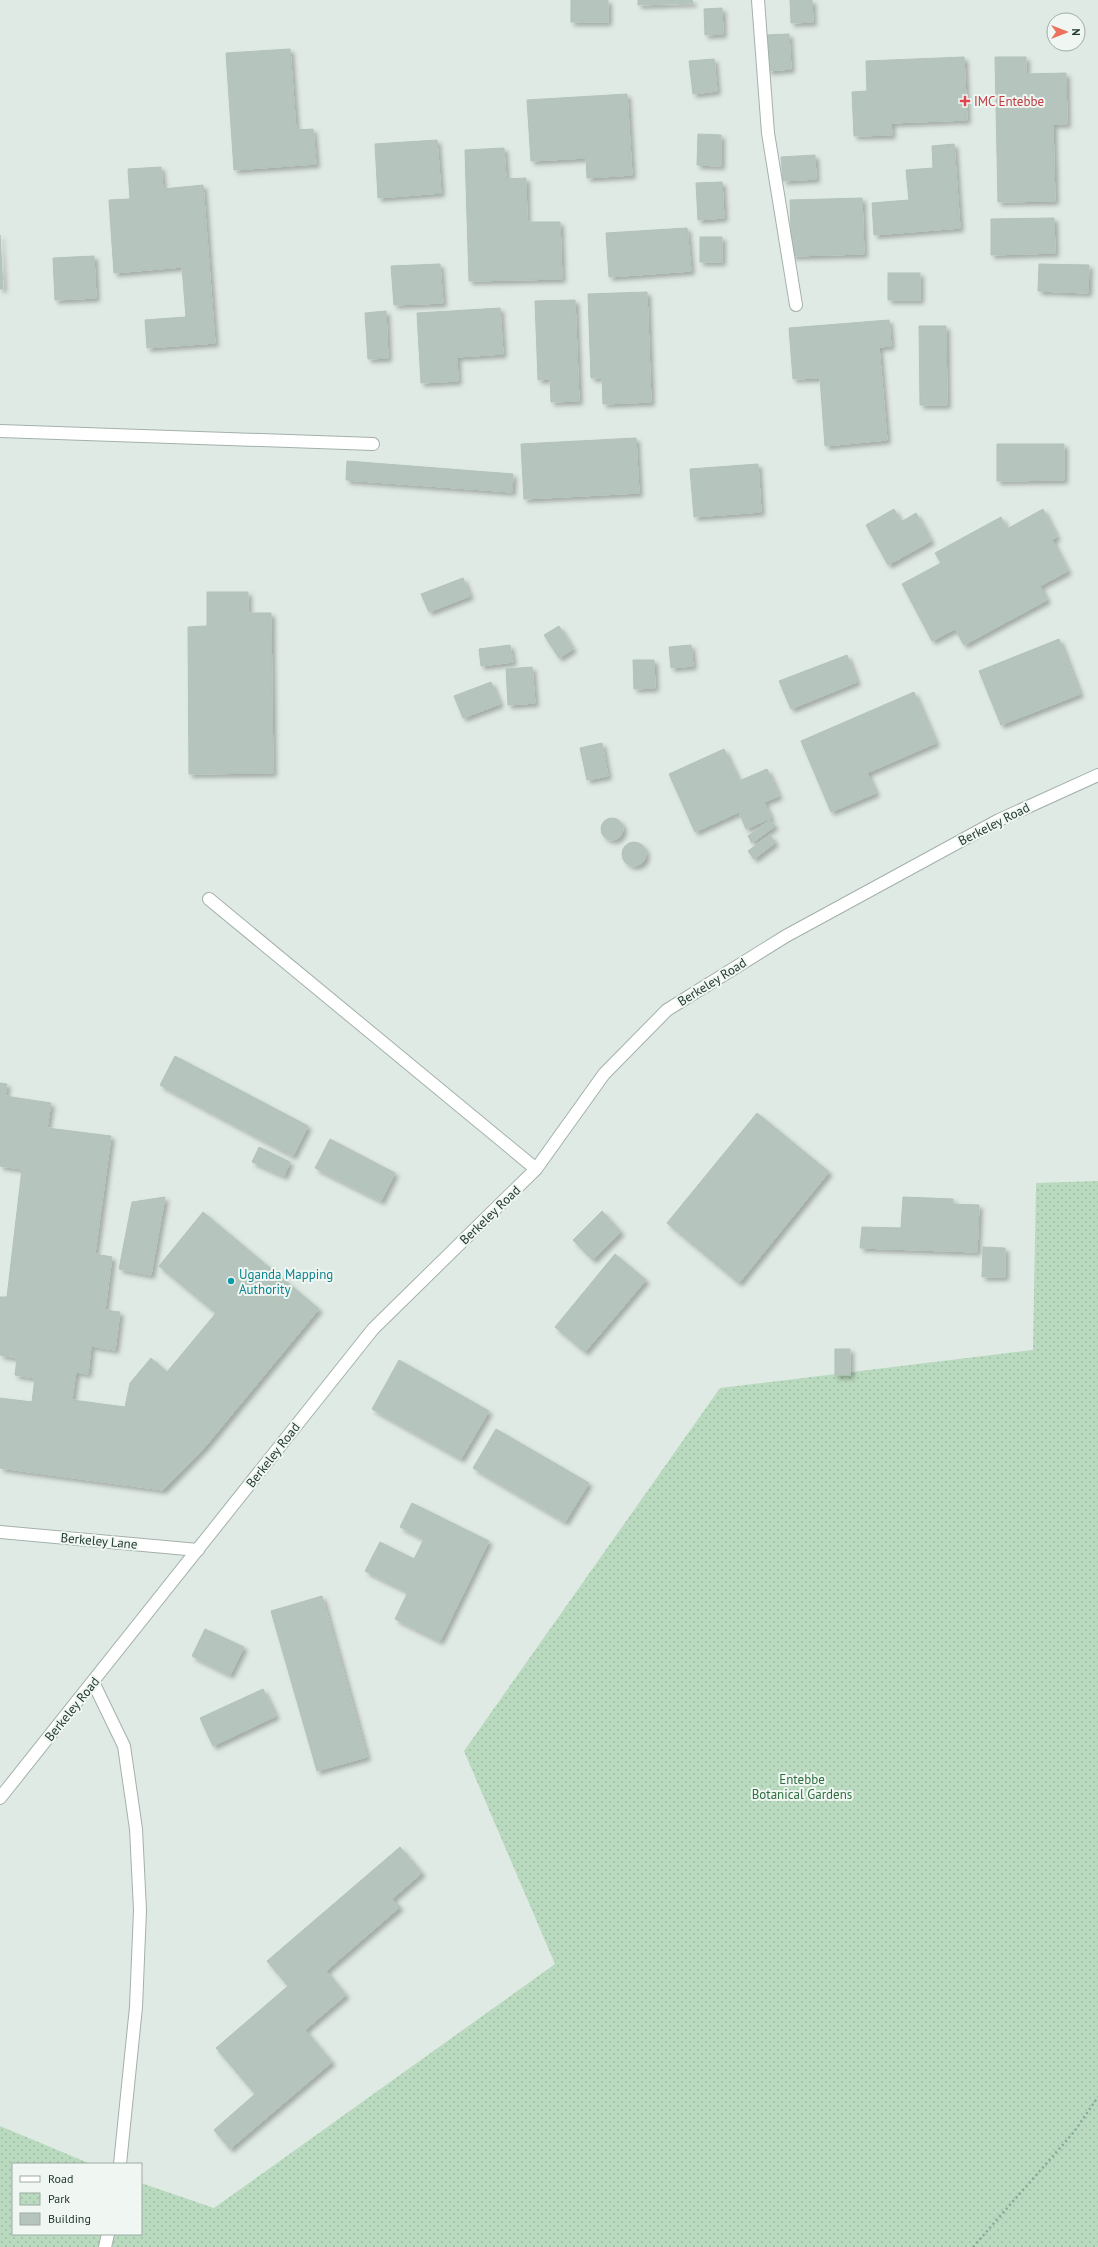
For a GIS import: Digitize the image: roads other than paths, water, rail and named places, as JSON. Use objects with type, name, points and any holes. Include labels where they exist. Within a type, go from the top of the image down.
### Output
[{"type":"street","points":[[758,0],[768,133],[796,305]]},
{"type":"street","points":[[0,431],[373,444]]},
{"type":"street","name":"Berkeley Road","points":[[0,1798],[373,1329],[536,1169],[604,1074],[667,1010],[786,936],[999,820],[1098,776]]},
{"type":"street","points":[[209,899],[536,1169]]},
{"type":"street","name":"Berkeley Lane","points":[[0,1532],[198,1550]]},
{"type":"street","points":[[93,1682],[124,1746],[136,1829],[140,1910],[136,2007],[120,2163]]},
{"type":"street","points":[[105,2247],[108,2235]]},
{"type":"place","name":"IMC Entebbe","points":[[965,101]]},
{"type":"place","name":"Uganda Mapping Authority","points":[[231,1281]]},
{"type":"park label","name":"Entebbe Botanical Gardens","points":[[802,1786]]}]
